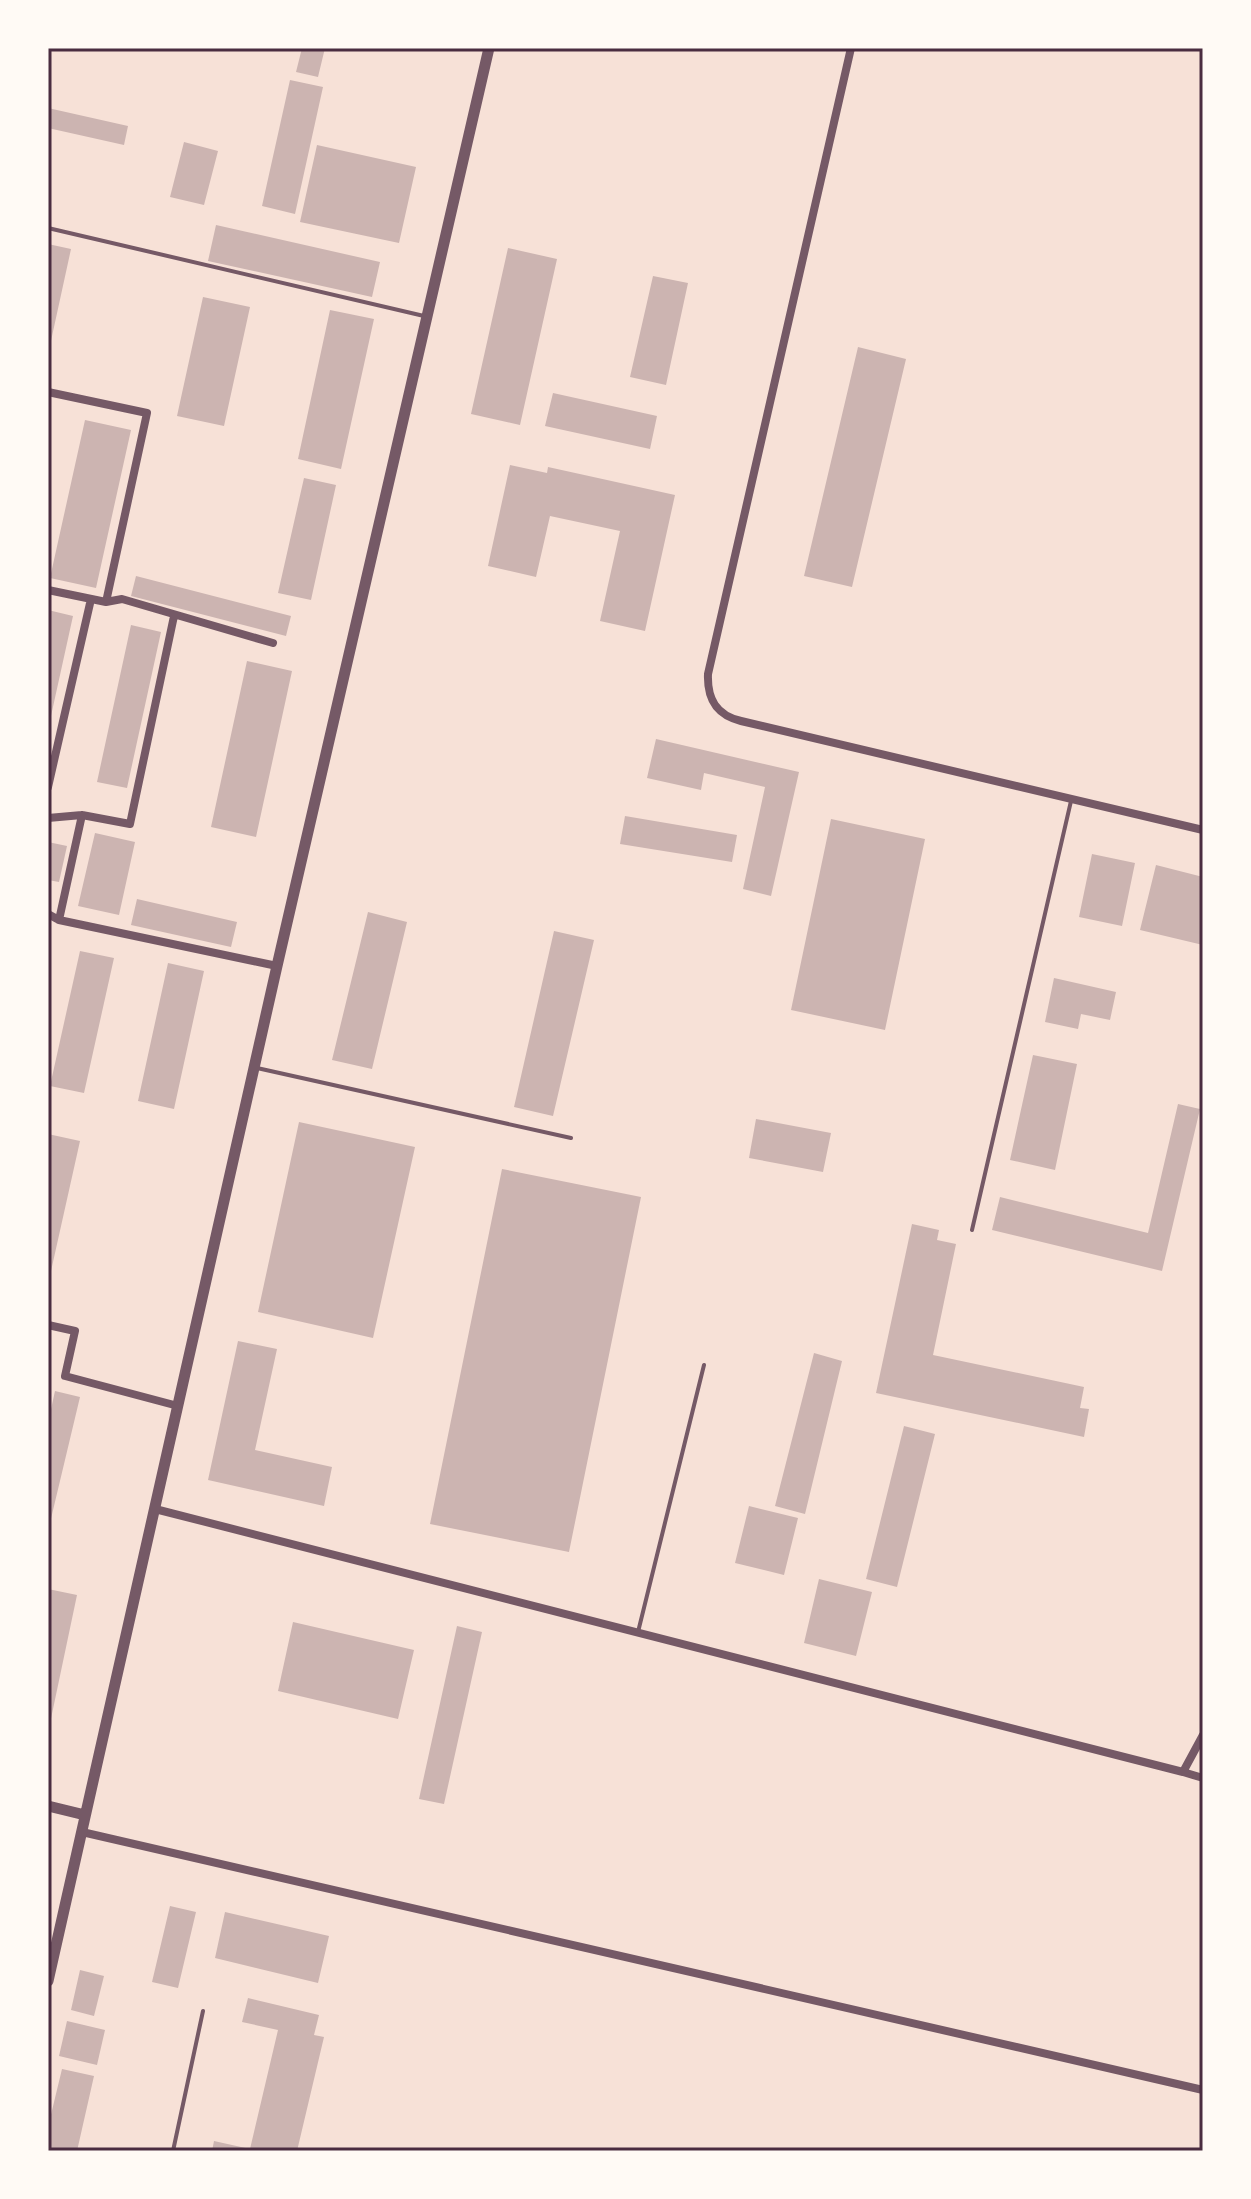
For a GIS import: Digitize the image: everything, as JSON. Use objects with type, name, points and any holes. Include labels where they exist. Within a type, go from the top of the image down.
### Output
[{"type":"street","points":[[48,1981],[277,966],[489,48]]},
{"type":"street","points":[[851,48],[766,414],[707,688],[718,711],[728,718],[1203,830]]},
{"type":"street","points":[[48,395],[147,413],[106,602]]},
{"type":"street","points":[[48,590],[106,602],[122,599],[273,643]]},
{"type":"street","points":[[48,787],[91,599]]},
{"type":"street","points":[[48,818],[82,815],[130,824],[174,616]]},
{"type":"street","points":[[59,920],[82,815]]},
{"type":"street","points":[[48,914],[59,920],[277,966]]},
{"type":"street","points":[[48,1325],[75,1331],[65,1376],[178,1406]]},
{"type":"street","points":[[155,1509],[1203,1778]]},
{"type":"street","points":[[1183,1772],[1203,1735]]},
{"type":"street","points":[[48,1806],[85,1815]]},
{"type":"street","points":[[82,1832],[1203,2090]]},
{"type":"lane","points":[[48,228],[427,317]]},
{"type":"lane","points":[[972,1230],[1071,799]]},
{"type":"lane","points":[[255,1068],[571,1138]]},
{"type":"lane","points":[[638,1632],[704,1365]]},
{"type":"lane","points":[[173,2151],[203,2011]]},
{"type":"building","points":[[302,48],[325,48],[318,77],[296,72]]},
{"type":"building","points":[[290,80],[323,87],[295,214],[262,206]]},
{"type":"building","points":[[48,108],[128,126],[124,145],[48,128]]},
{"type":"building","points":[[184,142],[218,151],[204,205],[170,197]]},
{"type":"building","points":[[317,145],[416,167],[399,243],[300,222]]},
{"type":"building","points":[[216,225],[380,262],[372,297],[208,261]]},
{"type":"building","points":[[48,244],[71,249],[49,350],[48,350]]},
{"type":"building","points":[[508,248],[557,259],[520,425],[471,414]]},
{"type":"building","points":[[653,276],[688,283],[666,385],[630,377]]},
{"type":"building","points":[[203,297],[250,307],[224,426],[177,416]]},
{"type":"building","points":[[330,310],[374,319],[341,469],[298,459]]},
{"type":"building","points":[[858,347],[906,359],[852,587],[804,576]]},
{"type":"building","points":[[553,393],[657,416],[650,449],[545,426]]},
{"type":"building","points":[[85,420],[131,430],[96,588],[50,578]]},
{"type":"building","points":[[510,465],[547,473],[548,467],[675,495],[645,631],[600,621],[620,531],[550,516],[536,577],[488,566]]},
{"type":"building","points":[[304,478],[336,485],[311,600],[278,593]]},
{"type":"building","points":[[136,576],[291,616],[286,636],[131,596]]},
{"type":"building","points":[[48,610],[73,616],[49,725],[48,725]]},
{"type":"building","points":[[131,625],[161,632],[127,788],[97,782]]},
{"type":"building","points":[[247,661],[292,671],[256,837],[211,827]]},
{"type":"building","points":[[656,739],[799,772],[771,896],[743,889],[765,787],[704,773],[701,790],[647,778]]},
{"type":"building","points":[[625,816],[737,835],[732,862],[620,844]]},
{"type":"building","points":[[831,819],[925,839],[885,1030],[791,1010]]},
{"type":"building","points":[[95,833],[135,842],[119,915],[78,906]]},
{"type":"building","points":[[48,842],[67,846],[59,882],[48,880]]},
{"type":"building","points":[[1092,854],[1135,863],[1122,926],[1079,917]]},
{"type":"building","points":[[1156,865],[1203,877],[1203,945],[1140,930]]},
{"type":"building","points":[[137,899],[237,922],[231,947],[131,925]]},
{"type":"building","points":[[368,912],[407,922],[372,1069],[332,1060]]},
{"type":"building","points":[[554,931],[594,940],[553,1116],[514,1107]]},
{"type":"building","points":[[80,951],[114,958],[84,1093],[50,1086]]},
{"type":"building","points":[[168,963],[204,971],[174,1109],[138,1101]]},
{"type":"building","points":[[1054,978],[1116,992],[1110,1020],[1081,1014],[1078,1029],[1045,1022]]},
{"type":"building","points":[[1033,1055],[1077,1064],[1055,1170],[1010,1160]]},
{"type":"building","points":[[1178,1104],[1200,1109],[1162,1271],[992,1230],[1000,1197],[1148,1233]]},
{"type":"building","points":[[756,1119],[831,1133],[823,1172],[749,1158]]},
{"type":"building","points":[[299,1122],[415,1147],[373,1338],[258,1312]]},
{"type":"building","points":[[48,1134],[80,1141],[49,1280],[48,1280]]},
{"type":"building","points":[[502,1169],[641,1197],[569,1552],[430,1524]]},
{"type":"building","points":[[912,1224],[939,1230],[937,1240],[956,1244],[933,1355],[1084,1387],[1080,1408],[1089,1409],[1084,1437],[876,1393]]},
{"type":"building","points":[[238,1341],[277,1349],[255,1450],[332,1467],[324,1506],[208,1480]]},
{"type":"building","points":[[814,1353],[842,1361],[805,1514],[775,1506]]},
{"type":"building","points":[[55,1391],[80,1397],[49,1527],[48,1423]]},
{"type":"building","points":[[904,1426],[935,1434],[897,1587],[866,1579]]},
{"type":"building","points":[[749,1506],[798,1518],[784,1575],[735,1563]]},
{"type":"building","points":[[819,1579],[872,1592],[856,1656],[804,1643]]},
{"type":"building","points":[[48,1589],[77,1595],[49,1728],[48,1727]]},
{"type":"building","points":[[293,1622],[414,1650],[398,1719],[278,1691]]},
{"type":"building","points":[[457,1626],[482,1632],[444,1804],[419,1799]]},
{"type":"building","points":[[170,1906],[196,1912],[178,1988],[152,1982]]},
{"type":"building","points":[[225,1912],[329,1936],[318,1983],[215,1958]]},
{"type":"building","points":[[80,1970],[104,1976],[94,2016],[71,2010]]},
{"type":"building","points":[[248,1998],[319,2015],[314,2035],[324,2037],[297,2151],[212,2151],[214,2141],[250,2149],[278,2030],[242,2022]]},
{"type":"building","points":[[67,2021],[105,2030],[97,2065],[59,2056]]},
{"type":"building","points":[[62,2069],[94,2076],[77,2151],[48,2151],[48,2127]]}]
